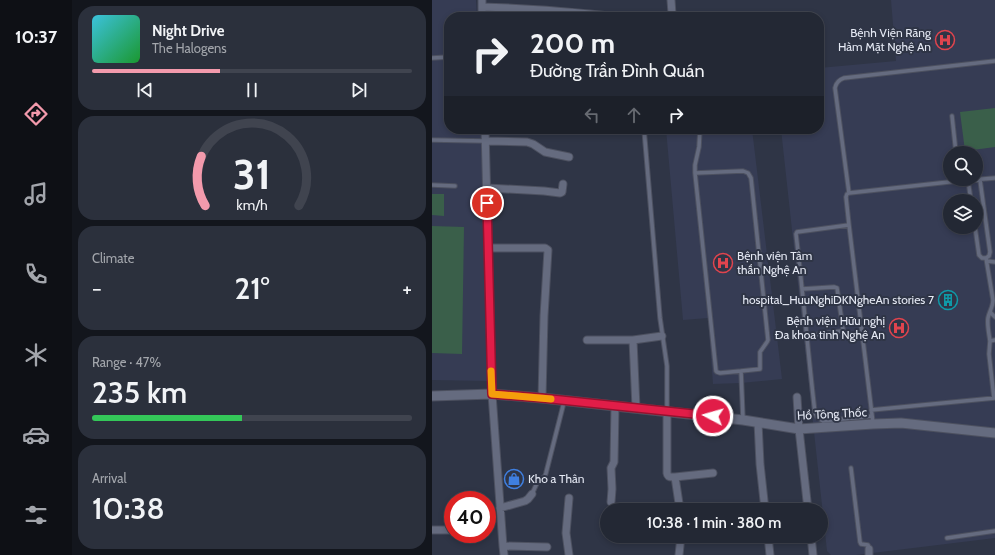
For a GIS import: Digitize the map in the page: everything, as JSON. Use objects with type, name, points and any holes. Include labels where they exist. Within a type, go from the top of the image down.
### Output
[{"type":"street","points":[[671,0],[672,12]]},
{"type":"street","points":[[482,4],[568,12]]},
{"type":"street","points":[[485,134],[492,394],[504,555]]},
{"type":"street","points":[[486,142],[527,142],[545,152],[569,157]]},
{"type":"street","points":[[486,188],[544,191],[560,194],[562,192],[563,184]]},
{"type":"street","points":[[488,248],[544,248],[548,250],[544,316],[542,398]]},
{"type":"street","points":[[587,340],[633,340],[662,336]]},
{"type":"street","points":[[633,340],[636,408]]},
{"type":"street","name":"Hồ Tông Thốc","points":[[432,396],[492,394],[542,398],[744,420],[799,429],[873,420],[995,433]]},
{"type":"street","points":[[797,397],[807,503]]},
{"type":"street","points":[[611,502],[611,468],[614,462],[615,406]]},
{"type":"street","points":[[667,411],[668,476],[675,477],[713,473]]},
{"type":"street","points":[[758,422],[760,464],[764,503]]},
{"type":"street","points":[[675,477],[679,503]]},
{"type":"street","points":[[500,508],[525,501],[532,494]]},
{"type":"street","points":[[569,498],[566,533],[569,555]]},
{"type":"street","points":[[432,530],[444,530]]},
{"type":"street","points":[[678,555],[680,543]]},
{"type":"street","points":[[769,543],[770,555]]},
{"type":"street","points":[[812,543],[813,555]]},
{"type":"street","points":[[503,546],[546,547]]},
{"type":"lane","points":[[432,58],[444,57]]},
{"type":"lane","points":[[849,225],[796,232],[815,413],[821,420],[826,421],[873,420],[849,225],[846,197],[848,193],[836,84],[844,78],[995,60]]},
{"type":"lane","points":[[952,116],[955,146]]},
{"type":"lane","points":[[644,134],[660,318],[667,366],[667,411]]},
{"type":"lane","points":[[695,173],[741,171],[748,173],[751,178],[768,340],[760,352],[760,369],[720,374],[716,371],[695,173],[695,165],[700,147],[700,134]]},
{"type":"lane","points":[[432,140],[486,142]]},
{"type":"lane","points":[[983,180],[995,178]]},
{"type":"lane","points":[[848,193],[943,182]]},
{"type":"lane","points":[[432,185],[455,186]]},
{"type":"lane","points":[[872,410],[995,398],[989,354],[990,341],[988,319],[993,306],[993,300],[986,260],[990,253],[981,186]]},
{"type":"lane","points":[[976,234],[979,255],[986,260],[995,262]]},
{"type":"lane","points":[[802,289],[834,286],[837,288],[843,329],[842,331],[806,336]]},
{"type":"lane","points":[[990,312],[995,316]]},
{"type":"lane","points":[[990,341],[995,340]]},
{"type":"lane","points":[[741,372],[744,420]]},
{"type":"lane","points":[[532,494],[536,483],[545,476],[564,401]]},
{"type":"lane","points":[[851,468],[860,542],[861,544],[868,545],[869,552]]},
{"type":"lane","points":[[948,538],[995,531]]},
{"type":"shaded area","points":[[432,0],[476,0],[477,12],[444,12],[444,134],[482,134],[489,381],[432,380]]},
{"type":"shaded area","name":"Bệnh viện Hữu nghị Đa khoa tỉnh Nghệ An","points":[[891,0],[995,0],[995,538],[856,555],[831,555],[827,551],[828,503],[822,503],[782,134],[824,134],[824,68],[896,61]]},
{"type":"shaded area","name":"Bệnh viện Tâm thần Nghệ An","points":[[666,134],[753,134],[782,379],[713,384],[708,318],[683,320]]},
{"type":"green space","points":[[995,108],[995,147],[983,149],[983,146],[964,146],[960,112]]},
{"type":"green space","points":[[432,194],[444,194],[444,216],[432,215]]},
{"type":"green space","points":[[432,226],[464,227],[462,354],[432,353]]},
{"type":"slow traffic","points":[[491,371],[492,394],[551,399]]},
{"type":"place","name":"Bệnh Viện Răng Hàm Mặt Nghệ An","points":[[945,40]]},
{"type":"place","name":"Bệnh viện Tâm thần Nghệ An","points":[[723,263]]},
{"type":"place","name":"hospital_HuuNghiDKNgheAn stories 7","points":[[948,300]]},
{"type":"place","name":"Bệnh viện Hữu nghị Đa khoa tỉnh Nghệ An","points":[[899,328]]},
{"type":"place","name":"Kho a Thân","points":[[514,479]]},
{"type":"route","points":[[487,203],[492,394],[713,416]]}]
